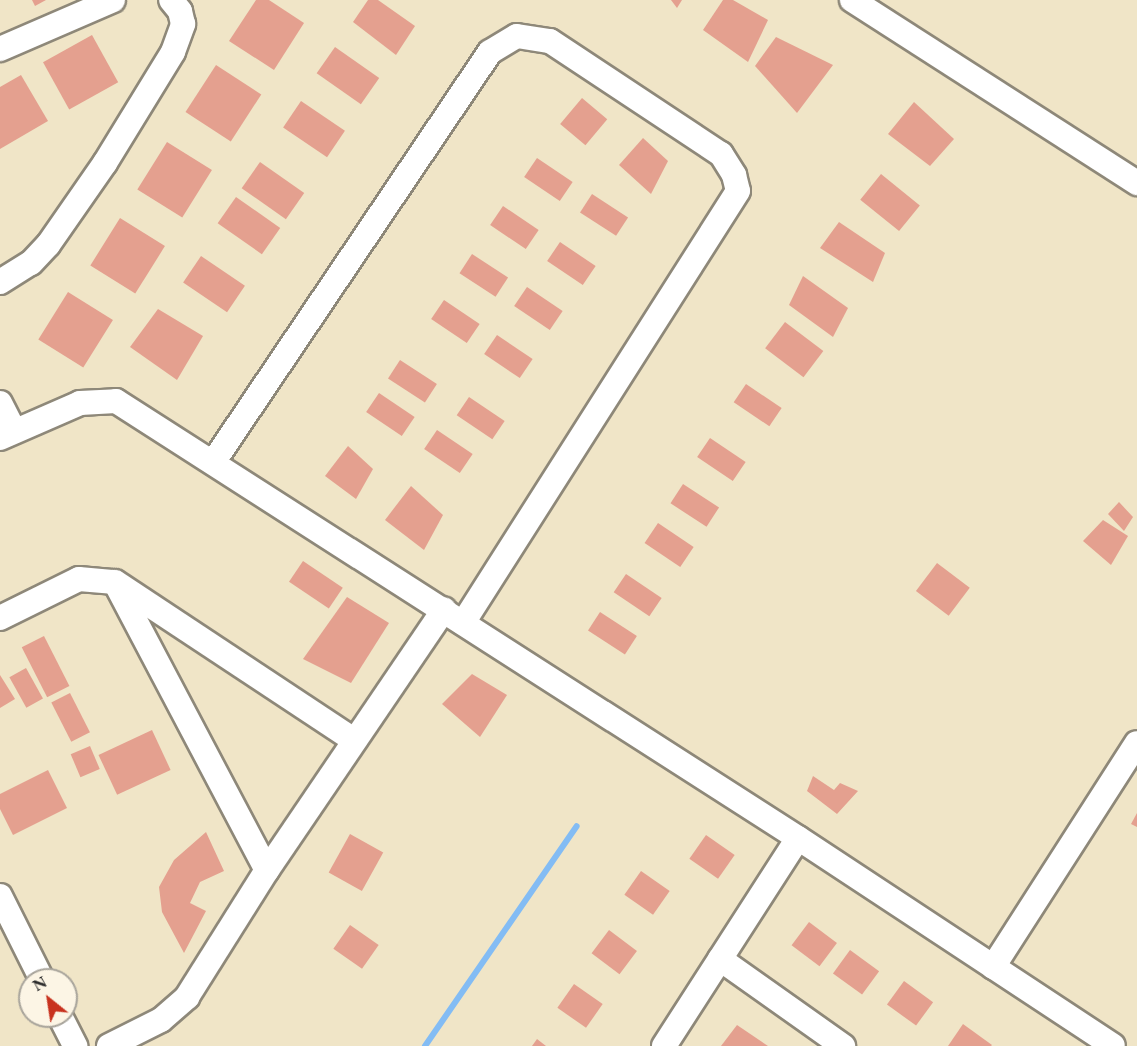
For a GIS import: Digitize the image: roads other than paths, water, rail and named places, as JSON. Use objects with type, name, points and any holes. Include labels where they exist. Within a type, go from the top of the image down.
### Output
[{"type":"street","points":[[0,49],[113,0]]},
{"type":"street","points":[[0,282],[31,263],[48,245],[105,163],[167,62],[183,24],[180,11],[171,0]]},
{"type":"street","points":[[852,0],[1137,183]]},
{"type":"street","points":[[109,1046],[161,1020],[187,997],[267,870],[354,740],[453,616],[738,191],[734,176],[721,154],[559,48],[531,35],[517,36],[490,52],[214,461]]},
{"type":"street","points":[[0,403],[7,434],[80,404],[116,401],[214,461],[798,838],[1113,1046]]},
{"type":"street","points":[[0,618],[79,579],[115,582],[354,740]]},
{"type":"street","points":[[115,582],[267,870]]},
{"type":"street","points":[[993,967],[1137,744]]},
{"type":"street","points":[[664,1046],[798,838]]},
{"type":"street","points":[[0,896],[36,968]]},
{"type":"street","points":[[720,958],[843,1046]]},
{"type":"street","points":[[66,1028],[75,1046]]},
{"type":"waterway","points":[[425,1046],[577,826]]}]
